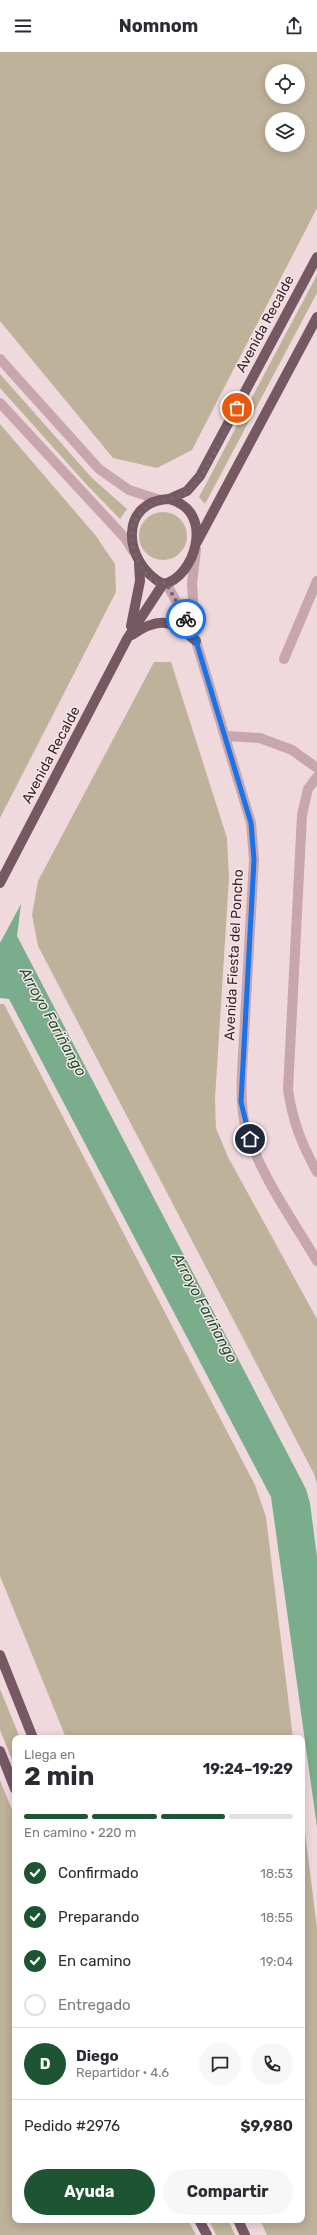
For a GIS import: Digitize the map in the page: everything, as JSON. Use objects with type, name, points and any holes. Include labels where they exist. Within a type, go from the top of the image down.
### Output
[{"type":"main road","name":"Avenida Recalde","points":[[165,499],[187,491],[200,476],[317,257]]},
{"type":"main road","points":[[196,545],[194,517],[189,509],[183,504],[165,499],[141,512],[135,521],[132,534],[133,551],[139,563],[153,578],[164,583],[181,572],[196,545],[317,317]]},
{"type":"main road","name":"Avenida Recalde","points":[[127,639],[135,611],[140,581],[139,563]]},
{"type":"main road","name":"Avenida Recalde","points":[[0,883],[127,639],[164,583]]},
{"type":"main road","points":[[127,639],[146,625],[160,622],[174,624],[196,641]]},
{"type":"main road","points":[[0,1655],[32,1735]]},
{"type":"main road","points":[[0,1751],[12,1781]]},
{"type":"main road","points":[[200,2223],[206,2235]]},
{"type":"main road","points":[[239,2223],[245,2235]]},
{"type":"street","points":[[0,359],[99,469],[129,490],[165,499]]},
{"type":"street","points":[[0,403],[125,538],[133,551]]},
{"type":"street","name":"Avenida Fiesta del Poncho","points":[[196,545],[192,584],[196,641]]},
{"type":"street","points":[[284,660],[317,581]]},
{"type":"street","name":"Avenida Fiesta del Poncho","points":[[164,583],[175,597],[196,641],[251,823],[254,860],[241,1102],[246,1129],[258,1160],[317,1261]]},
{"type":"street","points":[[224,736],[260,738],[292,750],[317,768]]},
{"type":"street","points":[[317,777],[308,789],[302,815],[288,1090],[292,1118],[300,1142],[317,1172]]},
{"type":"shaded area","points":[[0,52],[317,52],[317,208],[192,450],[157,468],[113,458],[0,321]]},
{"type":"shaded area","points":[[317,275],[317,293],[205,504],[199,497]]},
{"type":"shaded area","points":[[0,374],[92,478],[127,509],[120,519],[86,484],[0,388]]},
{"type":"shaded area","points":[[0,424],[96,536],[115,564],[116,592],[0,818]]},
{"type":"shaded area","points":[[163,512],[172,514],[180,519],[185,527],[187,536],[185,545],[180,553],[172,558],[163,560],[154,558],[146,553],[141,545],[139,536],[141,527],[146,519],[154,514]]},
{"type":"shaded area","points":[[154,662],[171,662],[227,838],[229,878],[215,1099],[216,1128],[228,1157],[317,1319],[317,1484],[314,1474],[38,946],[32,915],[38,881]]},
{"type":"shaded area","points":[[0,1004],[4,1004],[255,1485],[266,1517],[293,1735],[65,1735],[0,1576]]},
{"type":"shaded area","points":[[0,1689],[19,1735],[12,1735],[12,1760],[0,1730]]},
{"type":"shaded area","points":[[0,1780],[12,1810],[12,2223],[190,2223],[196,2235],[0,2235]]},
{"type":"shaded area","points":[[305,1832],[317,1928],[317,2235],[267,2235],[261,2223],[305,2223]]},
{"type":"shaded area","points":[[210,2223],[229,2223],[235,2235],[216,2235]]},
{"type":"water","name":"Arroyo Fariñango","points":[[21,904],[17,936],[306,1489],[310,1503],[317,1557],[317,1827],[271,1497],[9,999],[0,998],[0,943]]},
{"type":"way so far","points":[[186,619],[166,583],[163,584],[153,578],[139,563],[133,551],[131,538],[132,530],[135,521],[141,512],[150,504],[160,500],[180,496],[194,485],[237,408]]},
{"type":"route","points":[[186,619],[196,641],[251,823],[254,860],[244,1016],[241,1102],[246,1129],[250,1139]]}]
